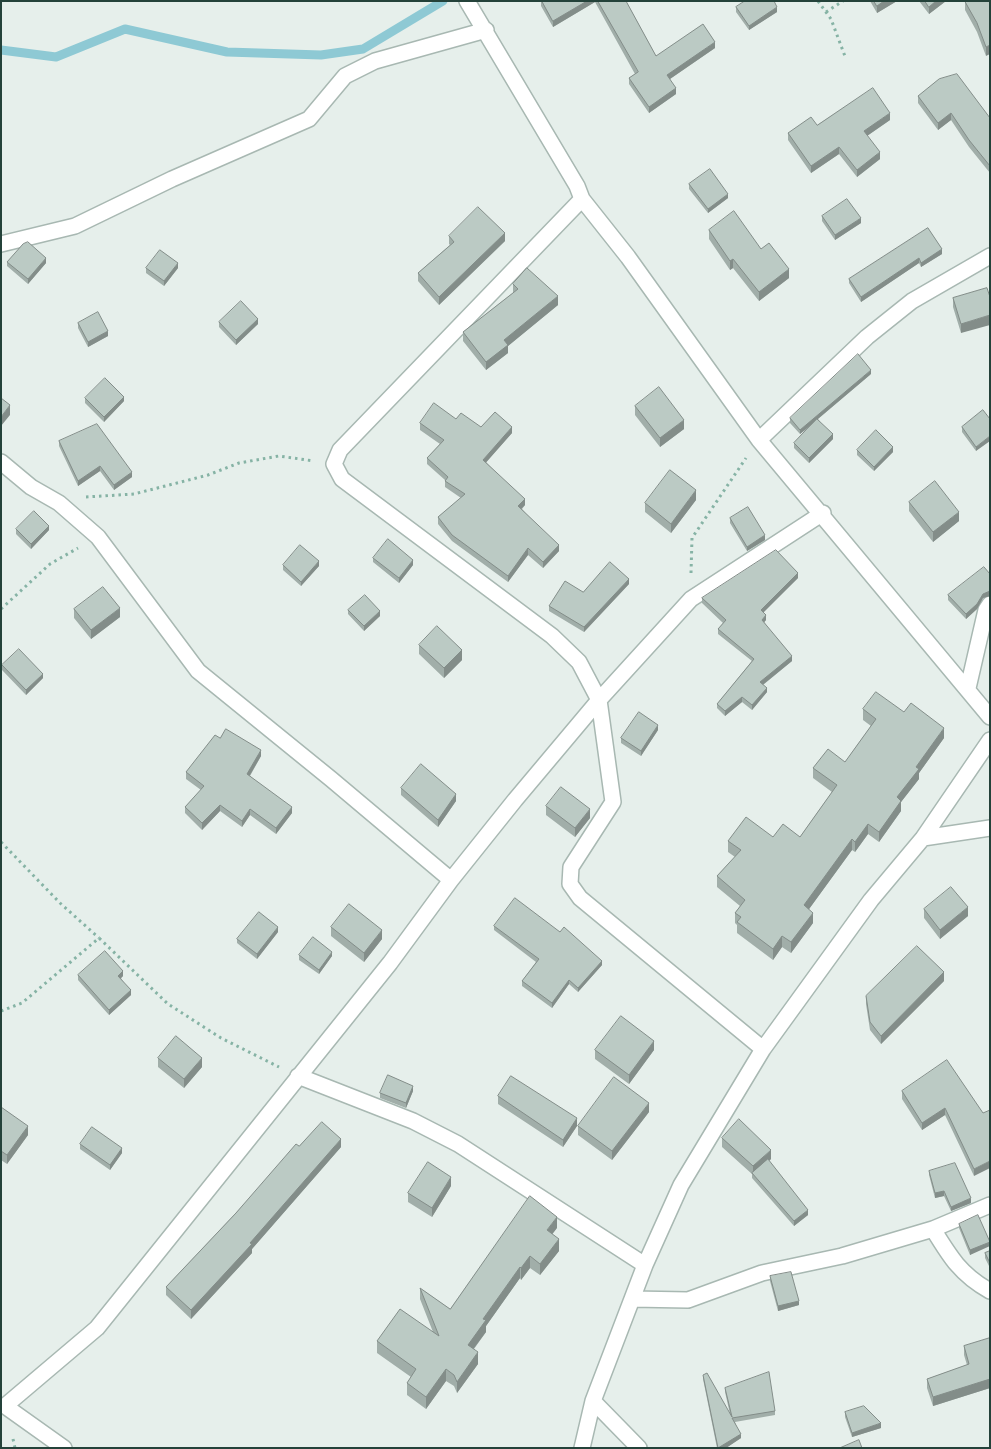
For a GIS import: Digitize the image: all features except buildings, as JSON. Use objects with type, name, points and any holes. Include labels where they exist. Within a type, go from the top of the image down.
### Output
[{"type":"street","points":[[467,1],[486,30],[577,186],[582,199],[628,257],[759,440],[968,688],[990,717]]},
{"type":"street","points":[[1,244],[75,226],[172,179],[309,118],[345,76],[375,61],[486,30]]},
{"type":"street","points":[[582,199],[340,450],[334,464],[342,479],[552,636],[579,662],[599,700],[613,802],[571,868],[570,884],[580,898],[763,1049]]},
{"type":"street","points":[[759,440],[861,343],[912,301],[990,256]]},
{"type":"street","points":[[1,462],[31,487],[59,504],[98,537],[198,671],[451,880]]},
{"type":"street","points":[[64,1448],[5,1406],[97,1328],[390,963],[451,880],[599,700],[691,599],[822,513]]},
{"type":"street","points":[[968,688],[986,610],[990,604]]},
{"type":"street","points":[[582,1448],[593,1401],[614,1352],[645,1265],[681,1186],[763,1049],[871,900],[923,838],[990,740]]},
{"type":"street","points":[[923,838],[990,828]]},
{"type":"street","points":[[298,1076],[413,1121],[458,1144],[645,1265]]},
{"type":"street","points":[[632,1299],[688,1300],[762,1273],[842,1256],[933,1229],[990,1205]]},
{"type":"street","points":[[933,1229],[952,1261],[971,1280],[990,1291]]},
{"type":"street","points":[[593,1401],[639,1448]]},
{"type":"path","points":[[818,1],[826,12],[846,59]]},
{"type":"path","points":[[826,12],[843,1]]},
{"type":"path","points":[[691,599],[692,538],[759,440]]},
{"type":"path","points":[[59,504],[92,496],[134,494],[208,475],[239,463],[279,456],[334,464]]},
{"type":"path","points":[[1,609],[50,564],[98,537]]},
{"type":"path","points":[[1,842],[60,903],[168,1004],[221,1038],[298,1076]]},
{"type":"path","points":[[1,1011],[22,1004],[99,938]]},
{"type":"waterway","points":[[1,50],[56,57],[125,29],[227,52],[321,55],[363,49],[443,1]]}]
